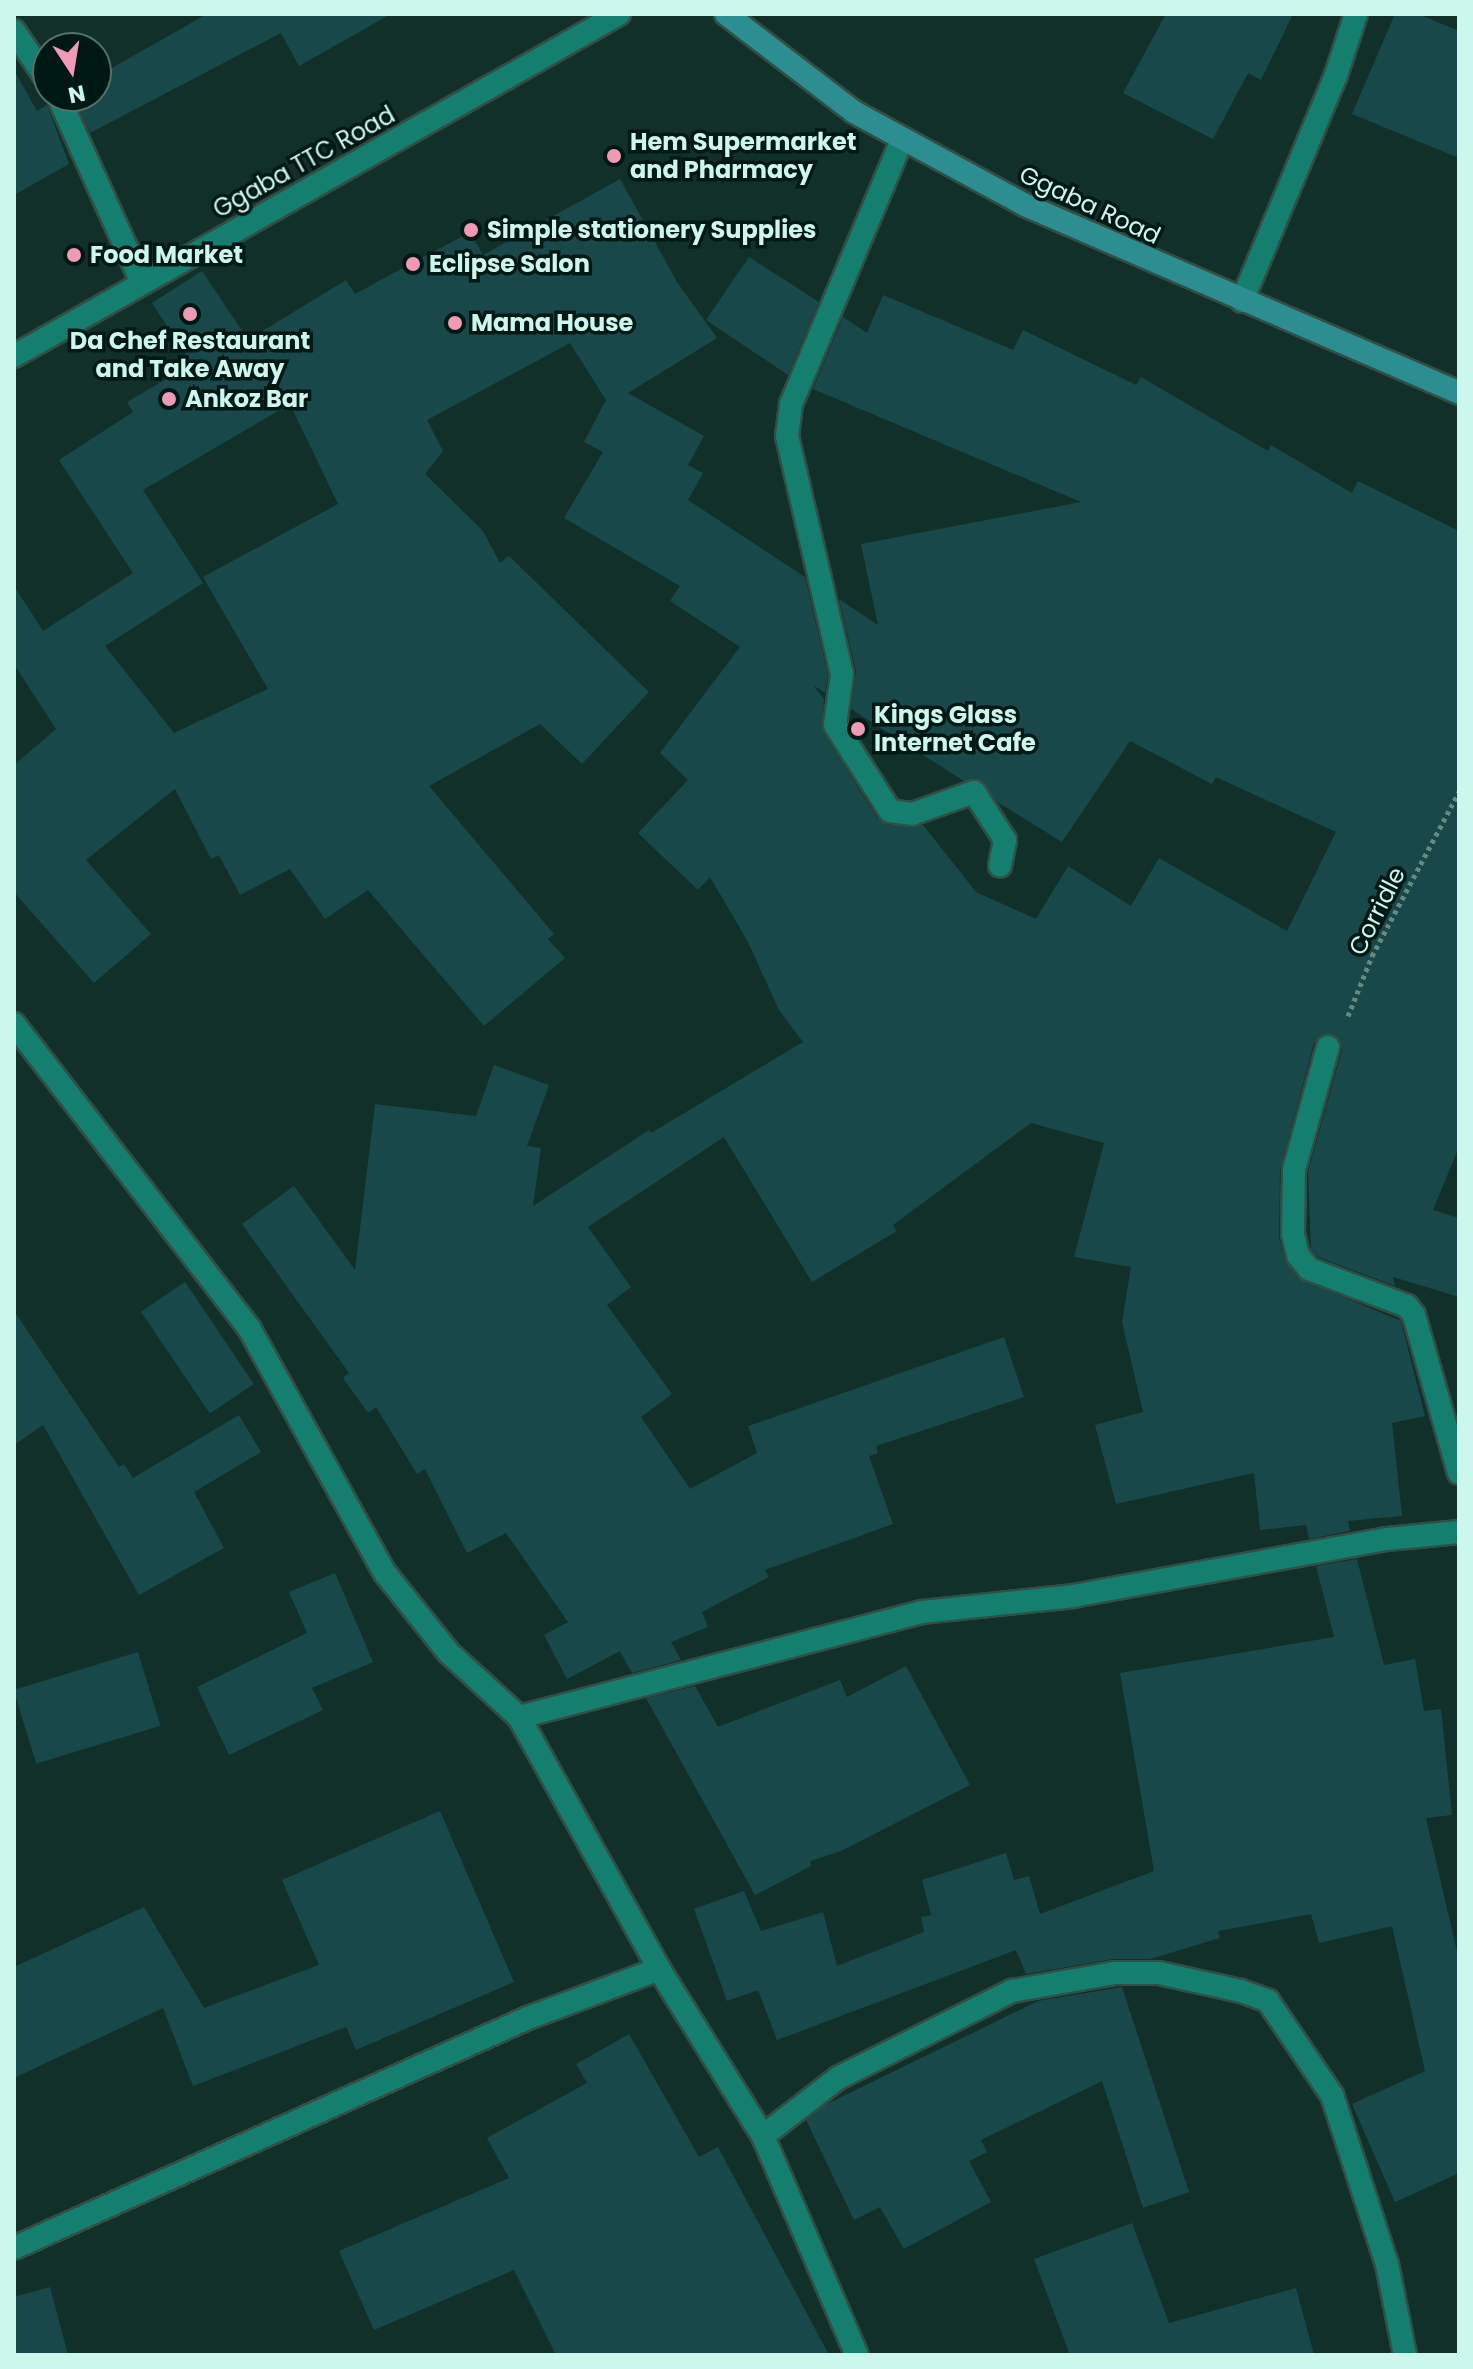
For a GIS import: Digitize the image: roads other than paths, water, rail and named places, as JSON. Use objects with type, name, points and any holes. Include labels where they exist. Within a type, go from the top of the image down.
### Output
[{"type":"main road","name":"Ggaba Road","points":[[726,14],[854,112],[1025,205],[1459,393]]},
{"type":"street","name":"Ggaba TTC Road","points":[[14,356],[619,14]]},
{"type":"street","points":[[1242,301],[1336,75],[1356,14]]},
{"type":"street","points":[[14,31],[32,57]]},
{"type":"street","points":[[65,112],[142,283]]},
{"type":"street","points":[[902,140],[791,404],[787,436],[842,674],[835,725],[890,811],[912,814],[974,792],[1005,840],[1000,866]]},
{"type":"street","points":[[14,1024],[249,1328],[385,1573],[448,1652],[519,1717],[659,1969],[763,2136],[857,2355]]},
{"type":"street","points":[[1328,1047],[1294,1170],[1293,1234],[1298,1255],[1309,1269],[1407,1306],[1459,1473]]},
{"type":"street","points":[[519,1717],[922,1612],[1073,1596],[1426,1532],[1459,1532]]},
{"type":"street","points":[[14,2248],[528,2018],[659,1969]]},
{"type":"street","points":[[763,2136],[838,2078],[1012,1991],[1130,1973],[1159,1973],[1241,1991],[1268,2001],[1332,2095],[1387,2264],[1405,2355]]},
{"type":"place","name":"Hem Supermarket and Pharmacy","points":[[614,156]]},
{"type":"place","name":"Simple stationery Supplies","points":[[471,230]]},
{"type":"place","name":"Food Market","points":[[74,255]]},
{"type":"place","name":"Eclipse Salon","points":[[413,264]]},
{"type":"place","name":"Da Chef Restaurant and Take Away","points":[[190,314]]},
{"type":"place","name":"Mama House","points":[[455,323]]},
{"type":"place","name":"Ankoz Bar","points":[[169,399]]},
{"type":"place","name":"Kings Glass Internet Cafe","points":[[858,729]]}]
